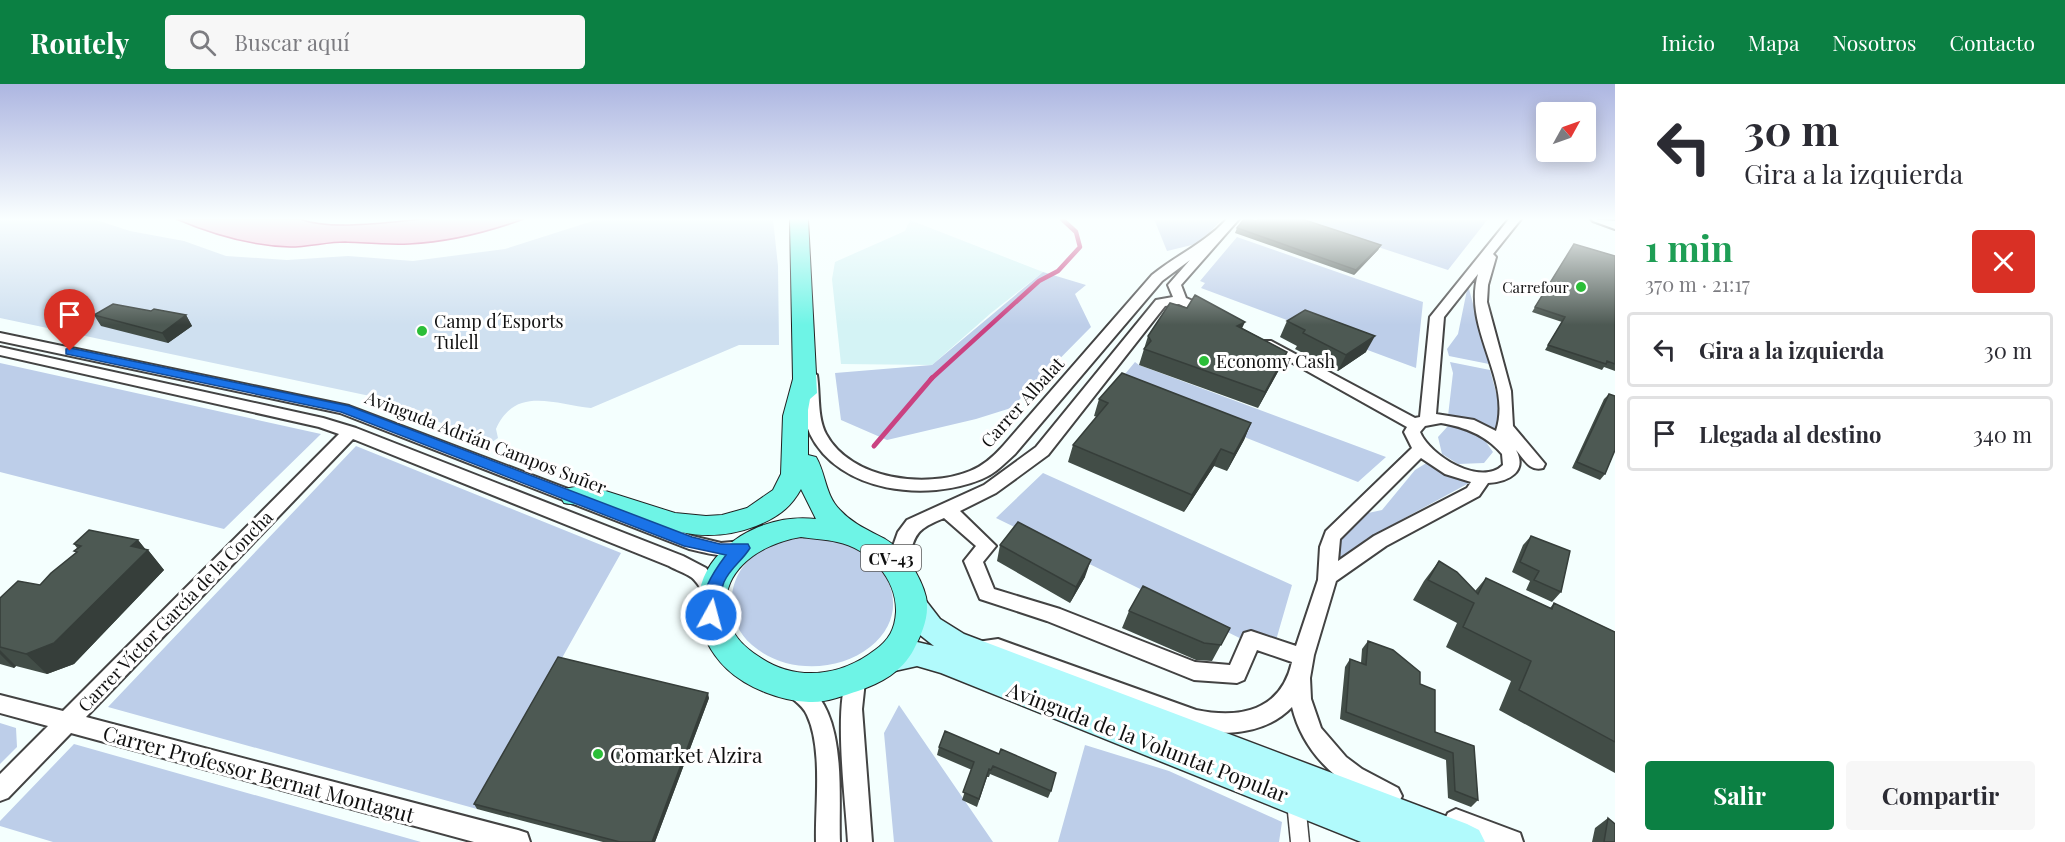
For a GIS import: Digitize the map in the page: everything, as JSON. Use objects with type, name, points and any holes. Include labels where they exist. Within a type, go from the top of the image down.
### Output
[{"type":"main road","name":"CV-43","points":[[800,254],[807,463],[815,495],[822,510],[846,531]]},
{"type":"main road","points":[[573,496],[595,495],[670,522],[692,526],[734,524],[762,513],[786,494],[792,481],[795,468],[795,421],[805,377]]},
{"type":"main road","name":"CV-43","points":[[772,533],[798,505],[807,463]]},
{"type":"main road","name":"CV-43","points":[[801,527],[831,528],[865,539],[882,549],[896,563],[908,583],[913,605],[911,624],[904,642],[890,659],[855,681],[825,687],[792,686],[762,677],[736,661],[719,639],[711,615],[713,591],[724,567],[743,548],[772,533],[801,527]]},
{"type":"main road","name":"Avinguda de la Voluntat Popular","points":[[913,605],[918,617],[940,636],[1467,842]]},
{"type":"main road","name":"Avinguda de la Voluntat Popular","points":[[890,659],[917,654],[946,662],[1404,842]]},
{"type":"street","name":"Carrer Albalat","points":[[803,331],[812,386],[815,427],[831,452],[854,468],[881,479],[913,485],[956,481],[987,468],[1009,450],[1156,278],[1172,265],[1191,254]]},
{"type":"street","name":"Carrer Albalat","points":[[1181,300],[1174,285],[1202,254]]},
{"type":"street","points":[[1488,254],[1437,317],[1436,356],[1421,422],[1412,432],[1414,441],[1420,450],[1435,462],[1455,471],[1483,477],[1499,476],[1512,466],[1512,458],[1504,435],[1507,399],[1482,317],[1480,300],[1481,284],[1491,254]]},
{"type":"street","points":[[896,563],[913,525],[990,489],[1042,451],[1161,303],[1181,300],[1221,319]]},
{"type":"street","points":[[1250,335],[1421,422],[1441,418],[1464,423],[1488,433],[1504,435],[1537,464]]},
{"type":"street","name":"Avinguda Adrián Campos Suñer","points":[[0,337],[344,409],[707,547],[720,550],[743,548]]},
{"type":"street","points":[[0,351],[324,423],[676,561],[699,573],[713,591]]},
{"type":"street","name":"Carrer Víctor García de la Concha","points":[[0,790],[350,432]]},
{"type":"street","points":[[1420,450],[1332,536],[1327,550],[1327,578],[1302,667],[1302,711],[1311,735],[1325,753],[1348,772],[1377,790],[1511,842]]},
{"type":"street","points":[[1327,578],[1380,541],[1473,492],[1483,477]]},
{"type":"street","points":[[947,510],[987,546],[973,561],[987,594],[1053,615],[1194,671],[1237,674],[1251,639],[1302,667]]},
{"type":"street","name":"Avinguda de la Voluntat Popular","points":[[971,649],[998,647],[1212,724],[1231,724],[1253,720],[1269,713],[1282,704],[1302,667]]},
{"type":"street","points":[[855,681],[851,709],[860,842]]},
{"type":"street","points":[[792,686],[805,696],[818,713],[824,740],[828,842]]},
{"type":"street","name":"Carrer Professor Bernat Montagut","points":[[0,705],[518,842]]},
{"type":"street","points":[[1297,812],[1299,842]]},
{"type":"shaded area","name":"Camp d´Esports Tulell","points":[[0,254],[221,254],[287,260],[348,256],[413,261],[464,254],[777,254],[778,266],[779,345],[739,345],[591,408],[551,402],[525,402],[504,415],[496,429],[498,438],[492,442],[370,396],[0,318]]},
{"type":"shaded area","points":[[852,254],[998,254],[1043,272],[991,313],[932,365],[841,364],[832,279],[835,262]]},
{"type":"shaded area","points":[[1222,254],[1287,254],[1423,302],[1416,368],[1201,288],[1205,283],[1200,281]]},
{"type":"shaded area","points":[[1401,254],[1460,254],[1448,270]]},
{"type":"shaded area","points":[[1043,272],[1086,285],[1075,294],[1091,327],[1011,408],[976,419],[887,440],[841,420],[835,373],[932,365]]},
{"type":"shaded area","points":[[1468,285],[1489,364],[1449,356],[1447,349],[1458,334]]},
{"type":"shaded area","points":[[1135,362],[1386,457],[1358,482],[1115,386]]},
{"type":"shaded area","points":[[1450,362],[1490,370],[1503,418],[1497,430],[1448,416],[1453,373]]},
{"type":"shaded area","points":[[0,363],[321,434],[224,529],[0,472]]},
{"type":"shaded area","points":[[1454,425],[1481,435],[1493,452],[1484,463],[1458,464],[1442,454],[1438,437],[1448,426]]},
{"type":"shaded area","points":[[356,446],[621,553],[477,809],[108,707]]},
{"type":"shaded area","points":[[1428,462],[1469,483],[1366,539],[1341,561],[1332,555],[1338,538],[1359,515],[1382,510],[1415,470]]},
{"type":"shaded area","points":[[1043,473],[1292,585],[1272,654],[996,518]]},
{"type":"shaded area","points":[[802,537],[821,537],[845,542],[866,554],[886,578],[892,592],[893,606],[890,620],[883,634],[857,656],[842,662],[811,666],[779,661],[752,645],[742,634],[732,610],[734,584],[748,561],[770,546]]},
{"type":"shaded area","points":[[899,705],[993,842],[894,842],[884,733]]},
{"type":"shaded area","points":[[0,723],[16,728],[17,747],[0,764]]},
{"type":"shaded area","points":[[74,744],[421,842],[53,842],[0,826],[0,821]]},
{"type":"shaded area","points":[[1085,745],[1169,771],[1282,822],[1279,842],[1058,842]]},
{"type":"building","points":[[1312,254],[1372,254],[1356,270]]},
{"type":"building","name":"Carrefour","points":[[1568,254],[1615,256],[1615,364],[1607,361],[1606,364],[1548,345],[1565,317],[1535,307]]},
{"type":"building","name":"Economy Cash","points":[[1195,295],[1245,322],[1237,326],[1287,352],[1265,392],[1144,349],[1151,341],[1148,336],[1170,303],[1187,308]]},
{"type":"building","points":[[113,304],[186,315],[162,333],[94,315]]},
{"type":"building","points":[[1305,310],[1375,336],[1346,355],[1303,333],[1305,330],[1287,321]]},
{"type":"building","points":[[1122,373],[1251,423],[1234,454],[1221,449],[1192,495],[1073,445],[1108,403],[1099,399]]},
{"type":"building","points":[[1609,394],[1615,396],[1615,450],[1605,474],[1577,462]]},
{"type":"building","points":[[1018,522],[1091,560],[1076,587],[1000,545]]},
{"type":"building","points":[[89,530],[138,540],[131,546],[148,550],[54,643],[26,654],[0,647],[0,598],[18,581],[40,585],[77,552],[74,551],[81,546],[74,544]]},
{"type":"building","points":[[1531,536],[1570,551],[1561,592],[1534,580],[1539,571],[1520,562]]},
{"type":"building","points":[[1439,561],[1457,572],[1478,594],[1486,578],[1552,609],[1554,603],[1615,632],[1615,742],[1519,690],[1531,661],[1463,627],[1474,603],[1428,580]]},
{"type":"building","points":[[1143,586],[1230,628],[1221,645],[1204,643],[1129,611]]},
{"type":"building","points":[[1368,641],[1393,650],[1420,672],[1420,684],[1435,690],[1435,732],[1474,746],[1478,800],[1455,791],[1453,753],[1346,712],[1350,659],[1366,665]]},
{"type":"building","name":"Comarket Alzira","points":[[558,657],[708,693],[652,842],[620,842],[474,804]]},
{"type":"building","points":[[945,731],[999,754],[1001,749],[1056,773],[1051,791],[993,766],[991,770],[989,769],[979,799],[963,792],[974,762],[939,747]]},
{"type":"building","points":[[1608,818],[1615,824],[1615,842],[1604,842]]},
{"type":"waterway","points":[[932,378],[1039,281],[1058,271],[1073,254]]},
{"type":"waterway","points":[[874,446],[932,378]]},
{"type":"place","name":"Carrefour","points":[[1581,287]]},
{"type":"place","name":"Camp d´Esports Tulell","points":[[422,331]]},
{"type":"place","name":"Economy Cash","points":[[1204,361]]},
{"type":"place","name":"Comarket Alzira","points":[[598,754]]},
{"type":"route","points":[[70,351],[344,409],[396,427],[689,542],[720,550],[743,548],[724,567],[717,578],[713,591],[711,615]]}]
